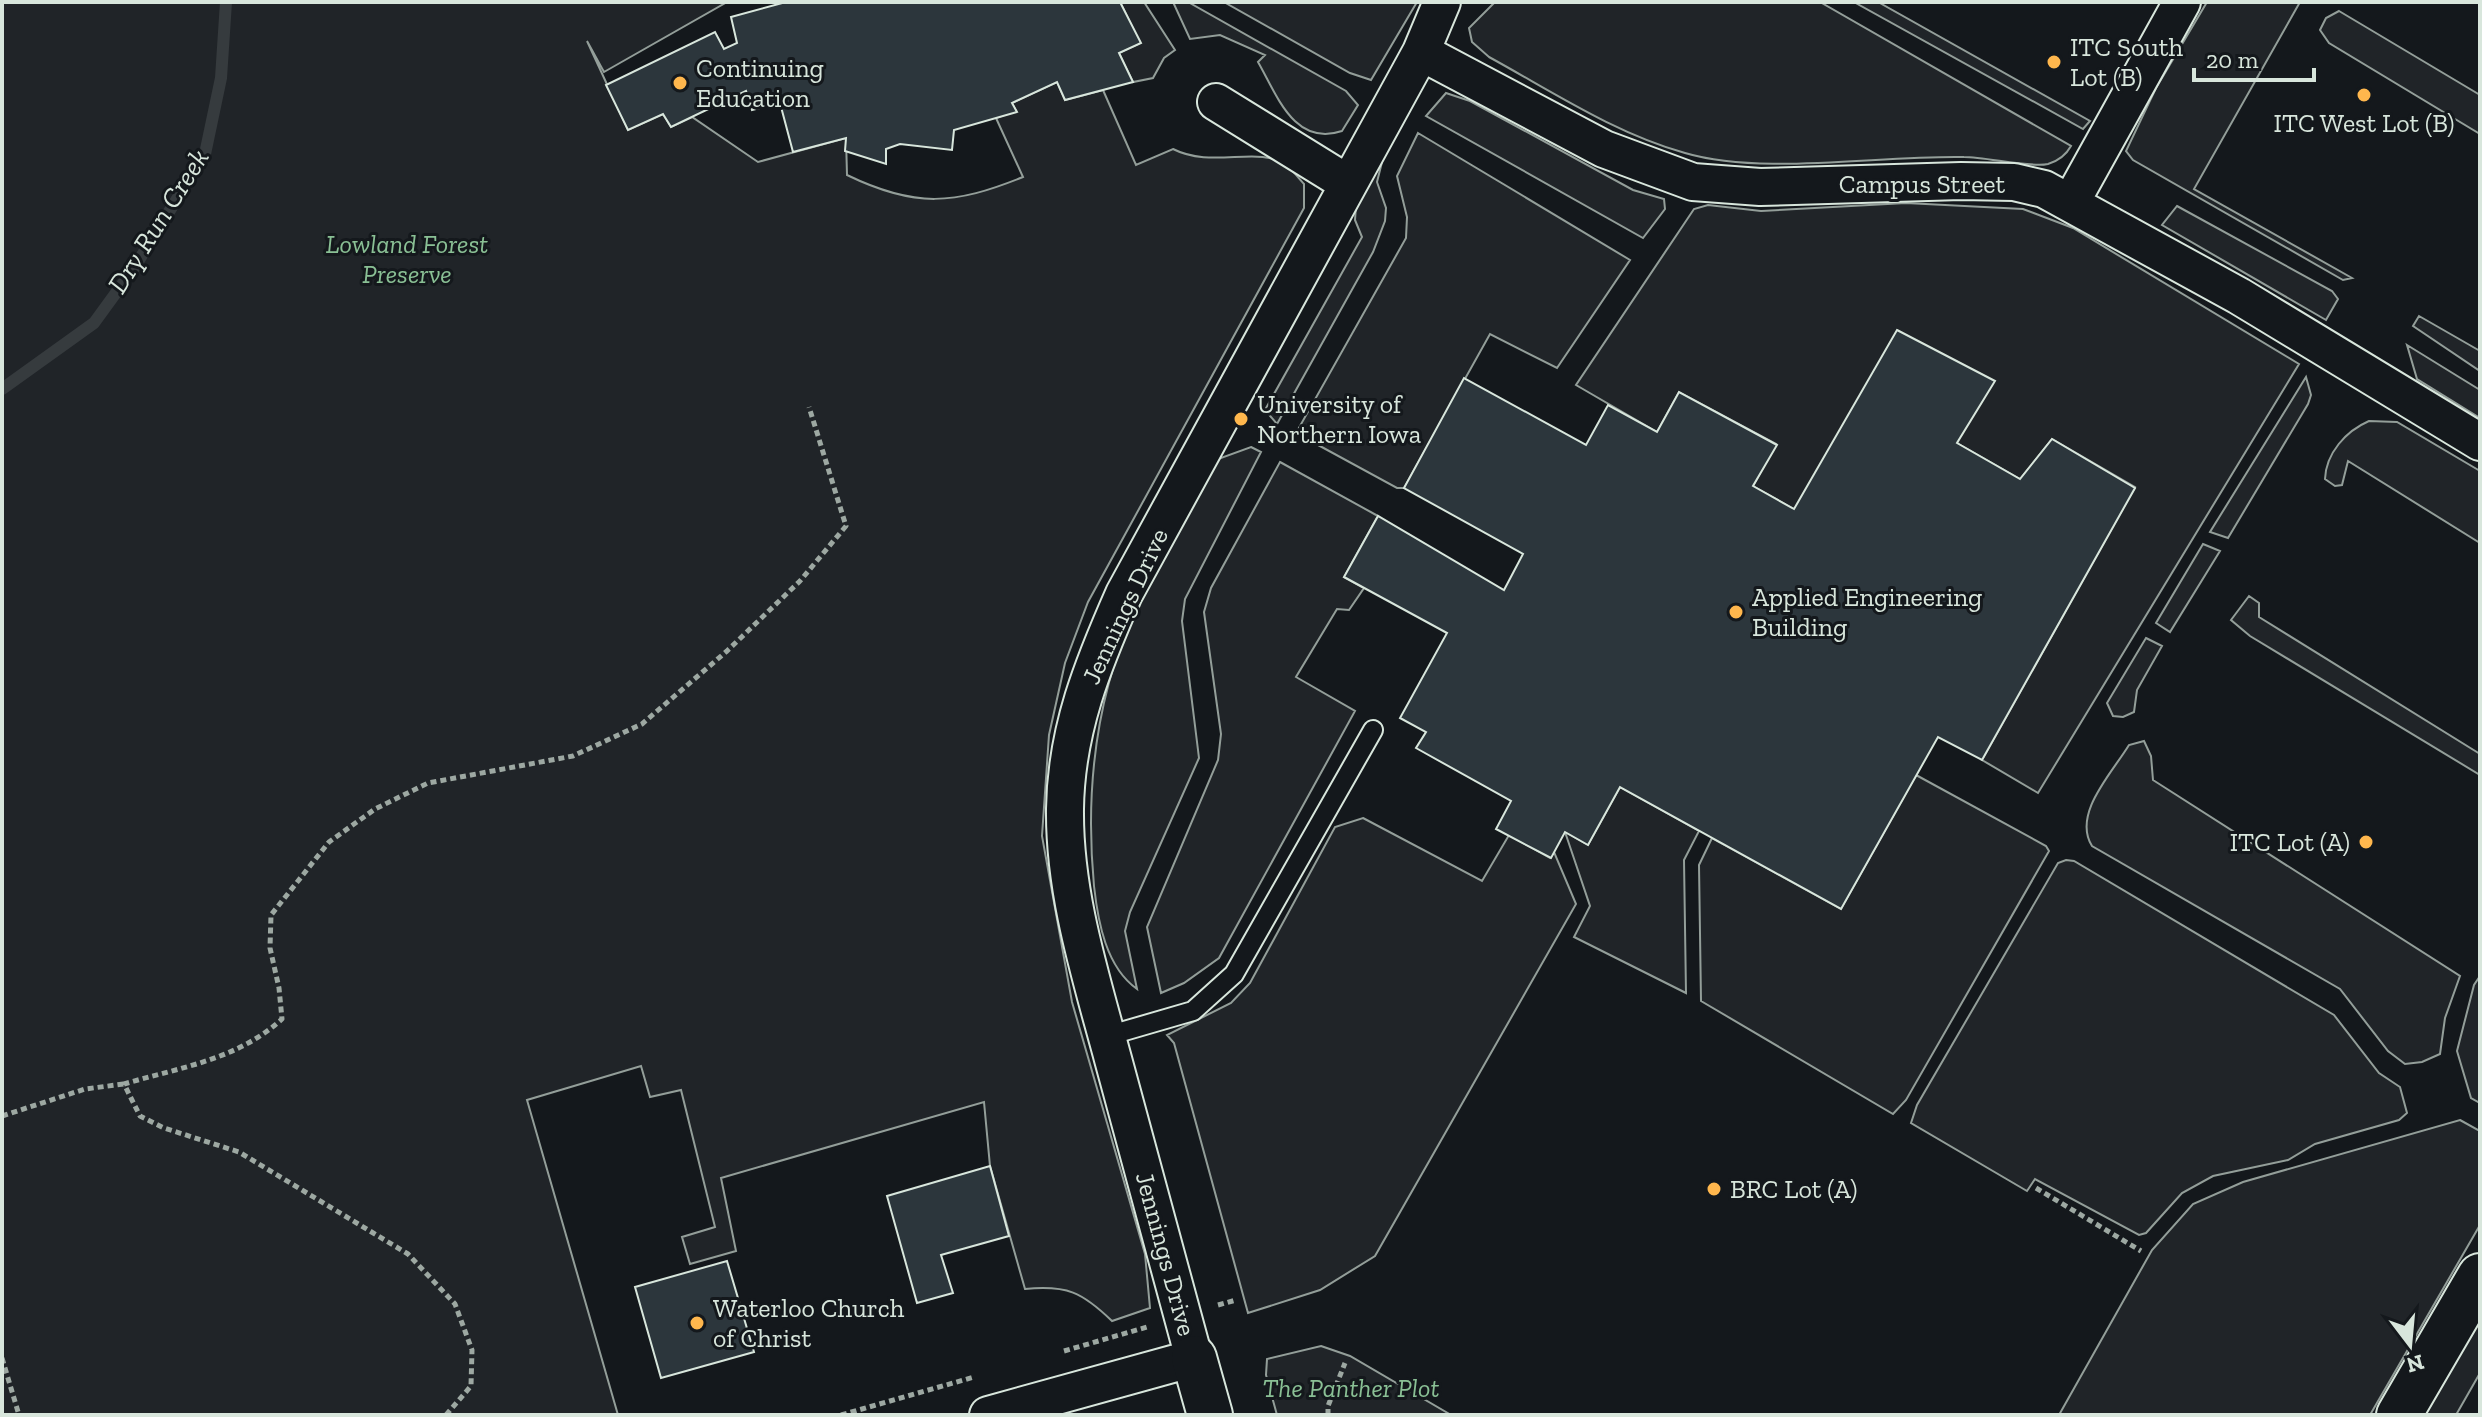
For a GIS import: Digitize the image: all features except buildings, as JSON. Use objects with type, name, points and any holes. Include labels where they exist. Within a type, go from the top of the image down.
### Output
[{"type":"main road","points":[[2399,1415],[2480,1276]]},
{"type":"main road","points":[[1194,1358],[1210,1415]]},
{"type":"street","name":"Jennings Drive","points":[[1194,1358],[1086,963],[1072,886],[1066,821],[1074,729],[1089,671],[1124,594],[1421,52],[1442,2]]},
{"type":"street","points":[[2071,202],[2182,2]]},
{"type":"street","name":"Campus Street","points":[[1421,52],[1604,149],[1693,182],[1760,187],[2014,182],[2044,189],[2239,296],[2480,442]]},
{"type":"street","points":[[1216,102],[1347,183]]},
{"type":"street","points":[[988,1415],[1194,1358]]},
{"type":"lane","points":[[1107,1036],[1193,1011],[1234,974],[1373,730]]},
{"type":"path","points":[[2,1116],[85,1089],[124,1084],[222,1057],[264,1035],[282,1019],[270,948],[271,915],[329,842],[375,809],[428,783],[573,756],[642,724],[727,651],[800,581],[846,526],[809,407]]},
{"type":"path","points":[[124,1084],[140,1116],[164,1128],[239,1152],[408,1254],[418,1264],[455,1304],[472,1350],[471,1386],[446,1415]]},
{"type":"path","points":[[2036,1188],[2141,1251]]},
{"type":"path","points":[[2,1358],[19,1415]]},
{"type":"path","points":[[1328,1415],[1328,1406],[1345,1363]]},
{"type":"green space","name":"Lowland Forest Preserve","points":[[2,2],[727,2],[604,72],[587,41],[628,130],[663,114],[671,127],[692,117],[758,162],[846,138],[847,175],[871,186],[914,198],[955,197],[1023,177],[996,118],[1016,111],[1012,103],[1057,82],[1065,100],[1103,90],[1136,165],[1173,149],[1203,157],[1262,157],[1286,165],[1304,184],[1304,208],[1088,602],[1065,663],[1049,735],[1042,836],[1072,1002],[1145,1254],[1150,1308],[1112,1321],[1092,1303],[1073,1293],[1052,1288],[1025,1289],[990,1166],[984,1102],[721,1178],[736,1251],[690,1264],[682,1237],[715,1227],[681,1090],[650,1097],[641,1066],[527,1100],[618,1415],[2,1415]]},
{"type":"green space","points":[[1120,2],[1144,2],[1175,50],[1164,58],[1153,78],[1133,82],[1119,53],[1140,43]]},
{"type":"green space","points":[[1173,2],[1188,2],[1346,91],[1358,105],[1342,131],[1325,134],[1311,132],[1299,125],[1280,103],[1258,62],[1265,55],[1220,35],[1190,39]]},
{"type":"green space","points":[[1224,2],[1417,2],[1371,80],[1350,73]]},
{"type":"green space","points":[[1495,2],[1820,2],[2071,146],[2058,159],[2040,165],[1964,157],[1750,163],[1685,153],[1609,123],[1489,57],[1472,42],[1469,28]]},
{"type":"green space","points":[[1854,2],[1878,2],[2090,121],[2083,129]]},
{"type":"green space","points":[[2207,2],[2300,2],[2194,189],[2352,278],[2343,280],[2133,160],[2126,151],[2156,88]]},
{"type":"green space","points":[[2339,11],[2480,95],[2480,134],[2329,43],[2320,30],[2326,18]]},
{"type":"green space","points":[[1446,93],[1470,101],[1633,190],[1664,199],[1665,209],[1643,238],[1426,116]]},
{"type":"green space","points":[[1418,133],[1630,260],[1557,368],[1490,334],[1404,488],[1397,488],[1296,433],[1406,238],[1407,217],[1397,176]]},
{"type":"green space","points":[[1382,162],[1377,182],[1386,208],[1385,221],[1373,252],[1277,424],[1265,410],[1362,237],[1355,220],[1356,206]]},
{"type":"green space","points":[[1906,203],[2023,209],[2073,228],[2299,364],[2038,793],[1982,760],[2135,487],[2052,439],[2020,479],[1957,443],[1794,509],[1753,486],[1776,444],[1679,392],[1657,432],[1576,385],[1694,209],[1708,205],[1761,211]]},
{"type":"green space","points":[[2177,206],[2332,291],[2338,299],[2326,320],[2162,225]]},
{"type":"green space","points":[[2419,316],[2480,351],[2480,371],[2413,326]]},
{"type":"green space","points":[[2407,345],[2480,390],[2480,418],[2417,379]]},
{"type":"green space","points":[[2306,377],[2311,395],[2308,404],[2228,538],[2210,532]]},
{"type":"green space","points":[[2369,421],[2397,422],[2480,471],[2480,543],[2348,461],[2342,485],[2335,486],[2325,479],[2329,460],[2339,444]]},
{"type":"green space","points":[[1251,447],[1261,452],[1185,599],[1182,621],[1199,758],[1130,912],[1125,931],[1137,989],[1118,969],[1105,943],[1094,886],[1091,815],[1103,709],[1122,640],[1165,551],[1218,459]]},
{"type":"green space","points":[[1280,462],[1378,516],[1344,577],[1364,588],[1349,610],[1337,609],[1296,677],[1355,711],[1219,958],[1184,983],[1161,993],[1147,927],[1218,760],[1221,734],[1204,612],[1211,588]]},
{"type":"green space","points":[[2203,544],[2220,551],[2170,632],[2156,623]]},
{"type":"green space","points":[[2249,596],[2259,603],[2259,617],[2480,754],[2480,775],[2250,636],[2231,620]]},
{"type":"green space","points":[[2146,638],[2162,646],[2137,690],[2134,712],[2123,717],[2113,716],[2107,703]]},
{"type":"green space","points":[[2144,741],[2151,756],[2153,780],[2460,976],[2445,1018],[2440,1054],[2422,1062],[2405,1064],[2388,1051],[2340,989],[2092,846],[2087,834],[2090,807],[2129,745]]},
{"type":"green space","points":[[1916,775],[2046,846],[2049,851],[1906,1100],[1893,1114],[1701,1001],[1699,865],[1712,838],[1841,909]]},
{"type":"green space","points":[[1620,787],[1699,831],[1684,860],[1686,993],[1574,937],[1590,906],[1565,832],[1588,845]]},
{"type":"green space","points":[[1363,818],[1482,881],[1509,835],[1550,858],[1554,852],[1576,904],[1375,1256],[1320,1290],[1248,1313],[1174,1043],[1167,1035],[1231,1003],[1250,983],[1335,827]]},
{"type":"green space","points":[[2074,861],[2334,1015],[2379,1073],[2400,1087],[2407,1113],[2399,1120],[2315,1144],[2288,1160],[2213,1176],[2182,1193],[2146,1233],[2139,1235],[2035,1179],[2027,1191],[1911,1123],[1917,1105],[2058,863]]},
{"type":"green space","points":[[2480,976],[2480,1103],[2471,1098],[2457,1051],[2474,985]]},
{"type":"green space","points":[[2460,1120],[2480,1131],[2480,1225],[2370,1415],[2059,1415],[2152,1250],[2193,1204],[2243,1182]]},
{"type":"green space","points":[[2480,1320],[2480,1373],[2456,1415],[2425,1415]]},
{"type":"green space","name":"The Panther Plot","points":[[1321,1346],[1350,1356],[1451,1415],[1277,1415],[1266,1375],[1267,1359]]},
{"type":"waterway","name":"Dry Run Creek","points":[[2,389],[94,323],[134,268],[205,154],[221,78],[226,2]]},
{"type":"place","name":"ITC South Lot (B)","points":[[2054,62]]},
{"type":"place","name":"Continuing Education","points":[[680,83]]},
{"type":"place","name":"ITC West Lot (B)","points":[[2364,95]]},
{"type":"place","name":"University of Northern Iowa","points":[[1241,419]]},
{"type":"place","name":"Applied Engineering Building","points":[[1736,612]]},
{"type":"place","name":"ITC Lot (A)","points":[[2366,842]]},
{"type":"place","name":"BRC Lot (A)","points":[[1714,1189]]},
{"type":"place","name":"Waterloo Church of Christ","points":[[697,1323]]}]
